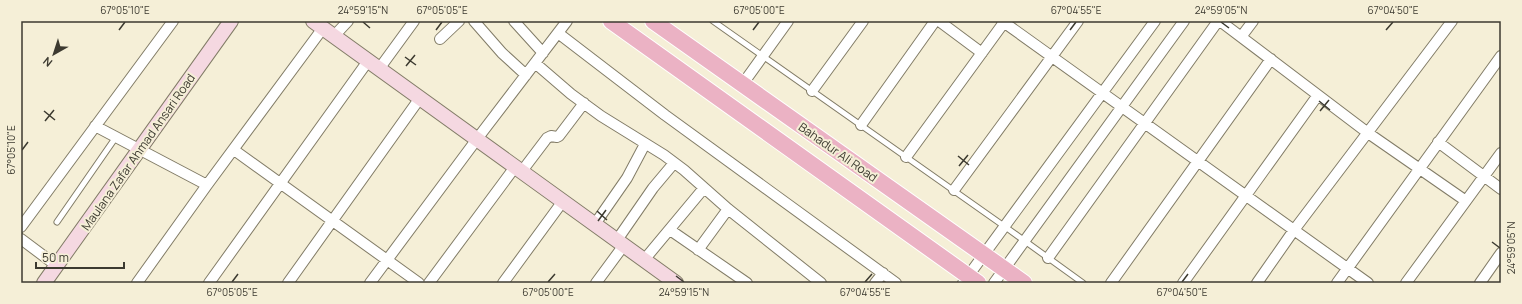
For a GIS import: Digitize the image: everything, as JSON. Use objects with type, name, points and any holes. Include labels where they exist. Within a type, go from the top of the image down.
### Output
[{"type":"main road","name":"Bahadur Ali Road","points":[[611,21],[969,281]]},
{"type":"main road","name":"Bahadur Ali Road","points":[[653,21],[1024,283]]},
{"type":"street","points":[[21,228],[173,21]]},
{"type":"street","name":"Maulana Zafar Ahmad Ansari Road","points":[[44,283],[231,21]]},
{"type":"street","points":[[137,283],[323,28],[348,21]]},
{"type":"street","points":[[380,69],[414,21]]},
{"type":"street","points":[[440,39],[459,21]]},
{"type":"street","points":[[474,21],[502,53],[526,75]]},
{"type":"street","points":[[514,21],[543,53]]},
{"type":"street","points":[[370,283],[567,21]]},
{"type":"street","points":[[742,85],[788,21]]},
{"type":"street","points":[[812,91],[864,21]]},
{"type":"street","points":[[861,125],[935,21]]},
{"type":"street","points":[[939,21],[982,53]]},
{"type":"street","points":[[954,190],[1078,21]]},
{"type":"street","points":[[969,281],[984,254],[1004,226],[1155,21]]},
{"type":"street","points":[[994,283],[1184,21]]},
{"type":"street","points":[[1048,258],[1219,21],[1368,133],[1466,201]]},
{"type":"street","points":[[1241,37],[1253,21]]},
{"type":"street","points":[[1257,283],[1294,230],[1452,21]]},
{"type":"street","points":[[906,157],[1003,22],[1121,108],[1145,123],[1368,283]]},
{"type":"street","points":[[323,28],[620,242],[668,281]]},
{"type":"street","points":[[558,33],[677,124],[896,283]]},
{"type":"street","points":[[1337,283],[1501,56]]},
{"type":"street","points":[[1111,283],[1270,59]]},
{"type":"street","points":[[209,283],[368,61]]},
{"type":"street","points":[[535,63],[601,116],[674,163],[728,210],[821,283]]},
{"type":"street","points":[[1183,283],[1318,95]]},
{"type":"street","points":[[288,283],[420,98]]},
{"type":"street","points":[[430,283],[519,169],[547,138],[551,136],[559,136],[584,103]]},
{"type":"street","points":[[95,126],[207,185]]},
{"type":"street","points":[[1438,142],[1501,189]]},
{"type":"street","points":[[595,224],[626,178],[645,144]]},
{"type":"street","points":[[234,150],[419,283]]},
{"type":"street","points":[[1406,283],[1501,153]]},
{"type":"street","points":[[596,283],[653,188],[674,163]]},
{"type":"street","points":[[644,260],[704,188]]},
{"type":"street","points":[[503,283],[562,201]]},
{"type":"street","points":[[698,250],[728,210]]},
{"type":"street","points":[[670,230],[746,283]]},
{"type":"street","points":[[21,239],[57,266]]},
{"type":"street","points":[[1480,283],[1501,253]]},
{"type":"street","points":[[876,283],[883,274]]},
{"type":"lane","points":[[713,21],[954,190],[1083,283]]},
{"type":"lane","points":[[57,222],[116,137]]}]
